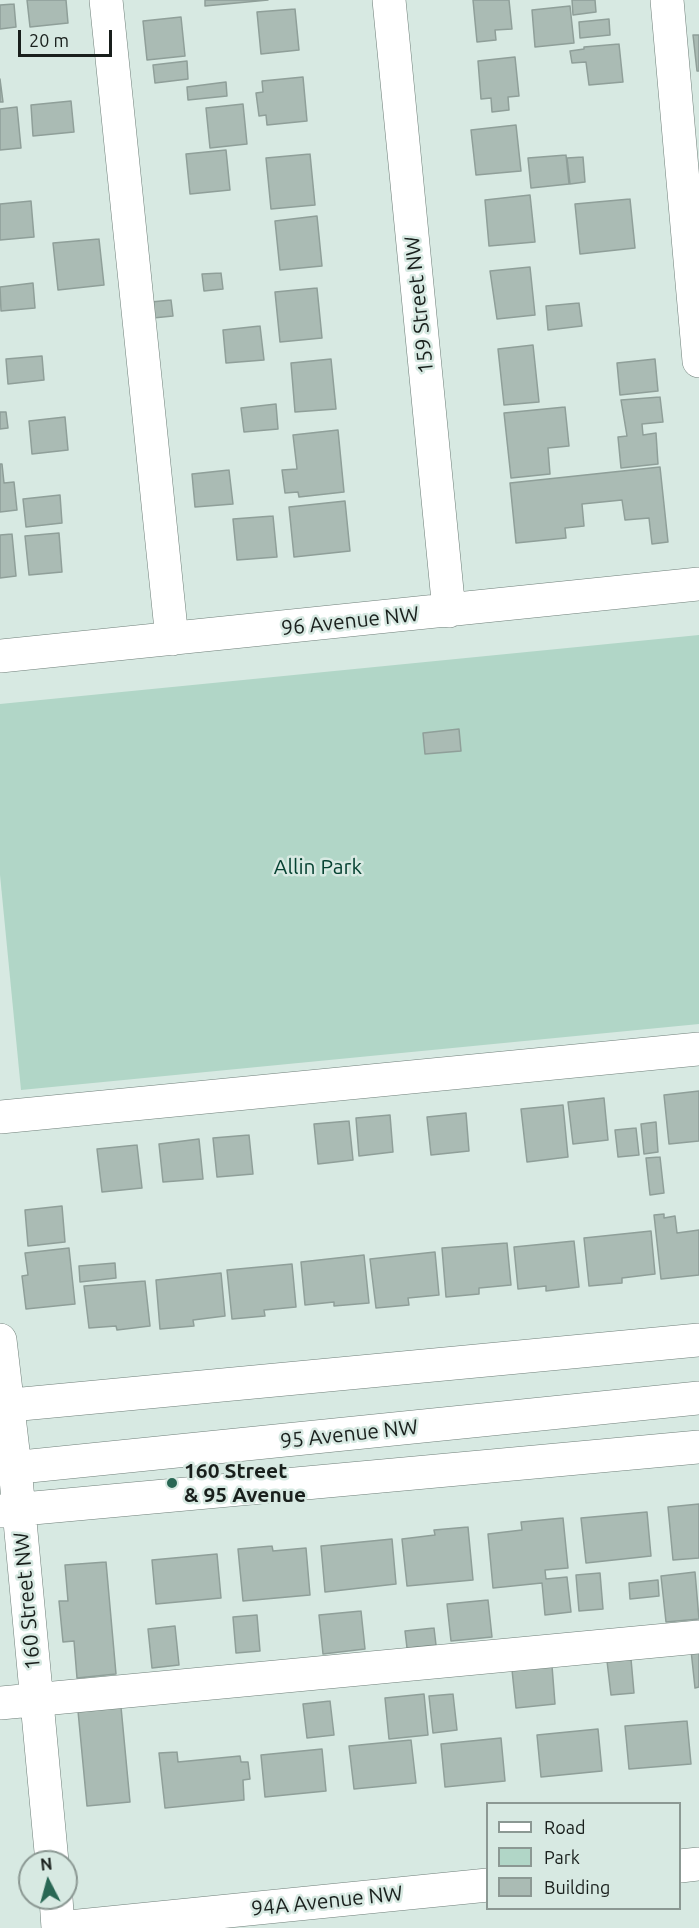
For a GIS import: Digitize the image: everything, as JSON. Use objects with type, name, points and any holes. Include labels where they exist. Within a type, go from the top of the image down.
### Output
[{"type":"street","points":[[106,0],[171,639]]},
{"type":"street","name":"159 Street NW","points":[[389,0],[449,611]]},
{"type":"street","points":[[667,0],[699,361]]},
{"type":"street","name":"96 Avenue NW","points":[[0,656],[699,584]]},
{"type":"street","points":[[0,1117],[699,1049]]},
{"type":"street","name":"160 Street NW","points":[[0,1340],[9,1510],[37,1700],[51,1850]]},
{"type":"street","points":[[4,1405],[699,1340]]},
{"type":"street","name":"95 Avenue NW","points":[[7,1468],[699,1398]]},
{"type":"street","points":[[9,1510],[699,1447]]},
{"type":"street","points":[[0,1703],[699,1637]]},
{"type":"street","points":[[681,1866],[699,1864]]},
{"type":"street","name":"94A Avenue NW","points":[[59,1928],[486,1885]]},
{"type":"street","points":[[57,1910],[59,1928]]},
{"type":"green space","name":"Allin Park","points":[[699,635],[699,1024],[21,1090],[0,875],[0,704]]},
{"type":"building","points":[[27,0],[66,0],[68,23],[30,27]]},
{"type":"building","points":[[205,0],[268,0],[205,6]]},
{"type":"building","points":[[473,0],[509,0],[512,29],[495,30],[496,40],[477,42]]},
{"type":"building","points":[[572,0],[595,0],[596,12],[573,15]]},
{"type":"building","points":[[14,4],[16,27],[0,29],[0,5]]},
{"type":"building","points":[[570,6],[574,43],[535,47],[532,10]]},
{"type":"building","points":[[295,9],[299,50],[261,54],[257,12]]},
{"type":"building","points":[[181,17],[185,56],[147,60],[143,21]]},
{"type":"building","points":[[609,19],[610,35],[580,38],[579,22]]},
{"type":"building","points":[[693,35],[699,35],[699,71],[697,71]]},
{"type":"building","points":[[619,44],[623,82],[589,85],[586,62],[572,63],[570,51],[584,49],[584,47]]},
{"type":"building","points":[[515,57],[519,96],[508,97],[509,110],[492,112],[491,98],[481,99],[478,61]]},
{"type":"building","points":[[187,61],[188,79],[155,83],[153,65]]},
{"type":"building","points":[[303,77],[307,121],[267,125],[266,115],[259,116],[256,93],[263,92],[262,81]]},
{"type":"building","points":[[0,79],[3,102],[0,102]]},
{"type":"building","points":[[226,82],[227,96],[188,100],[187,87]]},
{"type":"building","points":[[71,101],[74,132],[33,136],[31,105]]},
{"type":"building","points":[[243,104],[247,144],[210,148],[206,108]]},
{"type":"building","points":[[17,107],[21,148],[0,150],[0,109]]},
{"type":"building","points":[[516,125],[521,171],[476,175],[471,130]]},
{"type":"building","points":[[226,150],[230,190],[190,194],[186,154]]},
{"type":"building","points":[[310,154],[315,205],[271,209],[266,158]]},
{"type":"building","points":[[566,155],[569,184],[531,188],[528,158]]},
{"type":"building","points":[[583,157],[585,182],[570,184],[567,158]]},
{"type":"building","points":[[530,195],[535,242],[489,246],[485,200]]},
{"type":"building","points":[[630,199],[635,248],[580,254],[575,204]]},
{"type":"building","points":[[31,201],[34,237],[0,240],[0,204]]},
{"type":"building","points":[[317,216],[322,266],[280,270],[275,221]]},
{"type":"building","points":[[99,239],[104,285],[58,290],[53,243]]},
{"type":"building","points":[[530,267],[535,315],[497,319],[490,271]]},
{"type":"building","points":[[221,273],[223,289],[204,291],[202,274]]},
{"type":"building","points":[[33,283],[35,308],[1,311],[0,287]]},
{"type":"building","points":[[317,288],[322,338],[280,342],[275,292]]},
{"type":"building","points":[[171,300],[173,316],[153,318],[151,302]]},
{"type":"building","points":[[579,303],[582,326],[548,330],[546,306]]},
{"type":"building","points":[[260,326],[264,360],[226,363],[223,330]]},
{"type":"building","points":[[533,345],[539,402],[504,405],[498,349]]},
{"type":"building","points":[[42,356],[44,380],[8,384],[6,359]]},
{"type":"building","points":[[331,359],[336,409],[295,412],[291,363]]},
{"type":"building","points":[[655,359],[658,391],[620,395],[617,363]]},
{"type":"building","points":[[660,397],[663,422],[642,424],[643,435],[656,433],[658,464],[621,468],[618,437],[627,436],[621,400]]},
{"type":"building","points":[[276,404],[278,429],[244,432],[241,408]]},
{"type":"building","points":[[565,407],[569,446],[548,448],[550,474],[511,478],[504,413]]},
{"type":"building","points":[[0,412],[6,412],[8,428],[0,429]]},
{"type":"building","points":[[65,417],[68,450],[32,454],[29,421]]},
{"type":"building","points":[[338,430],[344,492],[299,497],[298,492],[285,493],[282,470],[297,469],[293,435]]},
{"type":"building","points":[[0,464],[2,464],[4,483],[14,482],[17,510],[0,512]]},
{"type":"building","points":[[660,467],[668,542],[652,544],[649,518],[625,520],[622,500],[582,504],[584,526],[565,528],[566,538],[516,543],[510,483]]},
{"type":"building","points":[[229,470],[233,504],[195,507],[192,474]]},
{"type":"building","points":[[60,495],[62,523],[26,527],[23,499]]},
{"type":"building","points":[[345,501],[350,551],[294,557],[289,507]]},
{"type":"building","points":[[273,516],[277,557],[237,560],[233,519]]},
{"type":"building","points":[[59,533],[62,572],[29,575],[25,536]]},
{"type":"building","points":[[12,534],[16,576],[0,578],[0,535]]},
{"type":"building","points":[[459,729],[461,751],[425,754],[423,733]]},
{"type":"building","points":[[699,1091],[699,1141],[669,1144],[664,1095]]},
{"type":"building","points":[[604,1098],[608,1140],[573,1144],[568,1102]]},
{"type":"building","points":[[563,1105],[568,1157],[527,1162],[521,1109]]},
{"type":"building","points":[[466,1113],[469,1151],[431,1155],[427,1117]]},
{"type":"building","points":[[390,1115],[393,1152],[359,1156],[356,1118]]},
{"type":"building","points":[[349,1121],[353,1160],[318,1164],[314,1124]]},
{"type":"building","points":[[656,1122],[658,1152],[644,1154],[641,1124]]},
{"type":"building","points":[[636,1128],[639,1155],[618,1157],[615,1130]]},
{"type":"building","points":[[249,1135],[253,1174],[217,1177],[213,1138]]},
{"type":"building","points":[[199,1139],[203,1179],[163,1182],[159,1144]]},
{"type":"building","points":[[137,1145],[142,1188],[102,1192],[97,1149]]},
{"type":"building","points":[[660,1157],[664,1193],[650,1195],[646,1158]]},
{"type":"building","points":[[62,1206],[65,1242],[28,1246],[25,1210]]},
{"type":"building","points":[[664,1214],[664,1218],[675,1216],[677,1233],[699,1230],[699,1275],[661,1279],[654,1215]]},
{"type":"building","points":[[651,1231],[655,1274],[622,1278],[622,1283],[589,1286],[584,1238]]},
{"type":"building","points":[[574,1241],[579,1287],[546,1291],[546,1286],[518,1289],[514,1247]]},
{"type":"building","points":[[507,1243],[511,1285],[479,1288],[479,1294],[446,1297],[442,1248]]},
{"type":"building","points":[[69,1248],[75,1304],[26,1309],[22,1276],[28,1275],[25,1253]]},
{"type":"building","points":[[435,1252],[439,1295],[408,1298],[409,1305],[376,1308],[370,1259]]},
{"type":"building","points":[[364,1255],[369,1303],[334,1306],[334,1302],[305,1305],[301,1262]]},
{"type":"building","points":[[115,1263],[116,1278],[80,1282],[79,1266]]},
{"type":"building","points":[[292,1264],[296,1307],[264,1310],[265,1316],[232,1319],[227,1270]]},
{"type":"building","points":[[221,1273],[225,1316],[193,1320],[194,1326],[160,1329],[156,1280]]},
{"type":"building","points":[[145,1281],[150,1326],[117,1330],[116,1326],[89,1328],[84,1286]]},
{"type":"building","points":[[699,1504],[699,1558],[673,1560],[668,1507]]},
{"type":"building","points":[[647,1512],[651,1556],[586,1563],[581,1518]]},
{"type":"building","points":[[563,1518],[568,1568],[545,1570],[546,1579],[567,1577],[571,1612],[545,1615],[542,1583],[493,1588],[488,1534],[522,1530],[521,1522]]},
{"type":"building","points":[[468,1527],[473,1580],[407,1586],[402,1539],[435,1535],[434,1530]]},
{"type":"building","points":[[392,1539],[396,1584],[325,1592],[321,1546]]},
{"type":"building","points":[[272,1546],[273,1551],[306,1548],[310,1595],[243,1601],[238,1549]]},
{"type":"building","points":[[217,1554],[221,1598],[156,1604],[152,1560]]},
{"type":"building","points":[[106,1562],[116,1674],[77,1678],[74,1641],[63,1642],[59,1601],[68,1601],[65,1565]]},
{"type":"building","points":[[695,1572],[699,1619],[666,1622],[661,1576]]},
{"type":"building","points":[[600,1573],[603,1609],[579,1611],[576,1575]]},
{"type":"building","points":[[658,1580],[659,1596],[630,1599],[629,1583]]},
{"type":"building","points":[[488,1600],[492,1637],[451,1641],[447,1604]]},
{"type":"building","points":[[361,1611],[365,1649],[323,1654],[319,1615]]},
{"type":"building","points":[[257,1615],[260,1651],[236,1653],[233,1617]]},
{"type":"building","points":[[175,1626],[179,1665],[152,1668],[148,1629]]},
{"type":"building","points":[[434,1628],[436,1645],[407,1648],[405,1631]]},
{"type":"building","points":[[691,1650],[699,1650],[699,1687],[695,1688]]},
{"type":"building","points":[[631,1659],[634,1693],[611,1695],[607,1661]]},
{"type":"building","points":[[552,1666],[555,1704],[516,1708],[512,1670]]},
{"type":"building","points":[[424,1694],[428,1735],[389,1739],[385,1698]]},
{"type":"building","points":[[453,1694],[457,1730],[433,1733],[429,1696]]},
{"type":"building","points":[[330,1701],[334,1735],[307,1738],[303,1704]]},
{"type":"building","points":[[121,1707],[130,1802],[87,1806],[78,1711]]},
{"type":"building","points":[[687,1721],[691,1764],[629,1769],[625,1726]]},
{"type":"building","points":[[598,1729],[602,1771],[541,1777],[537,1735]]},
{"type":"building","points":[[501,1738],[505,1781],[445,1787],[441,1744]]},
{"type":"building","points":[[411,1740],[416,1783],[354,1789],[349,1746]]},
{"type":"building","points":[[322,1749],[326,1791],[265,1797],[261,1755]]},
{"type":"building","points":[[177,1752],[178,1762],[240,1756],[241,1762],[248,1762],[250,1779],[243,1780],[244,1800],[165,1808],[159,1753]]},
{"type":"place","name":"160 Street & 95 Avenue","points":[[172,1483]]}]
